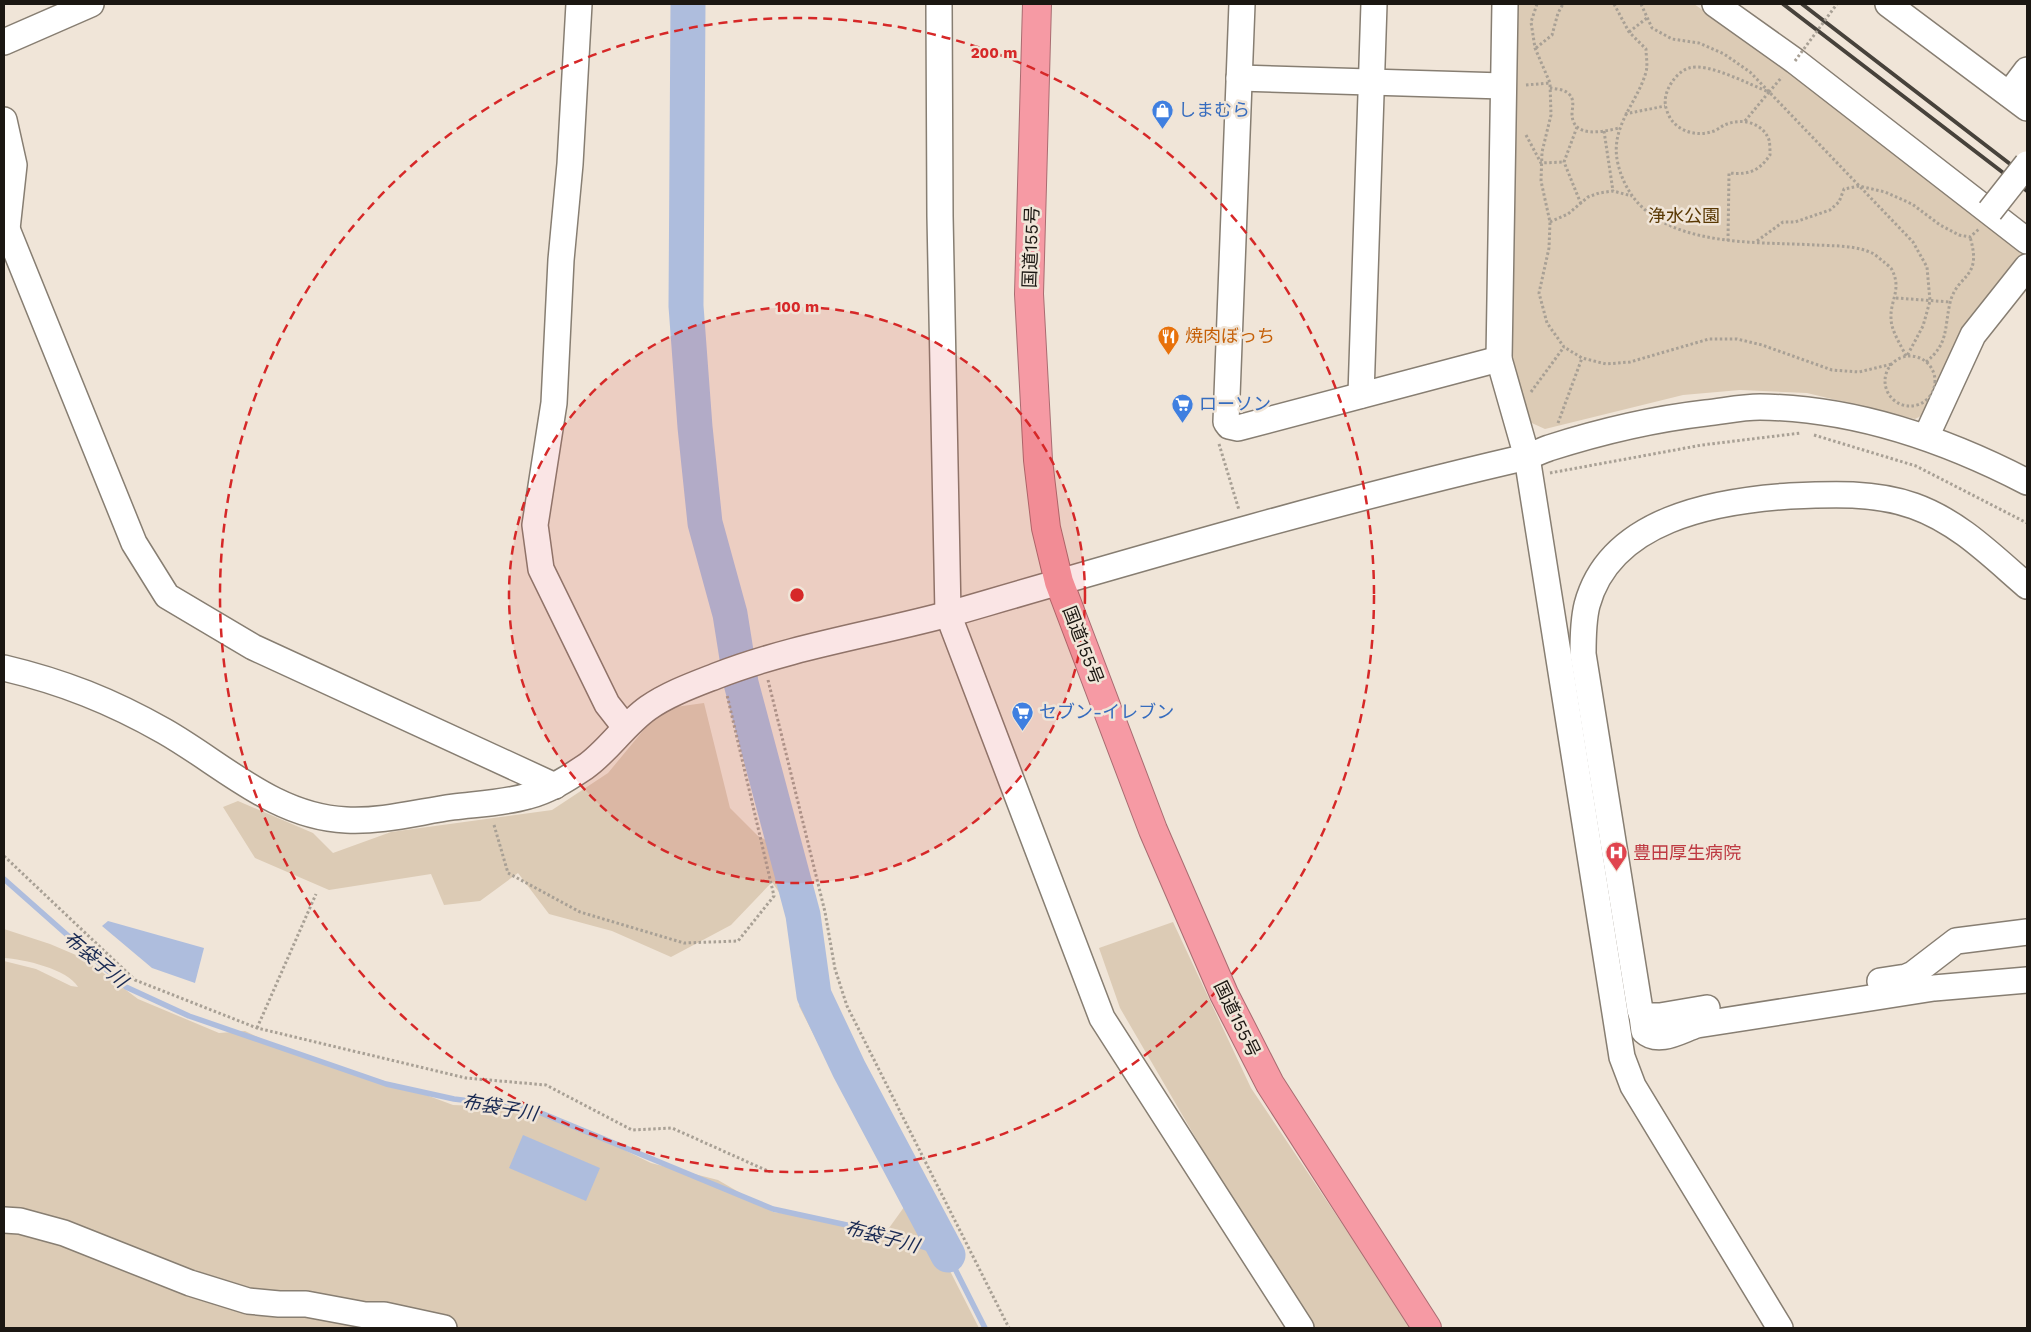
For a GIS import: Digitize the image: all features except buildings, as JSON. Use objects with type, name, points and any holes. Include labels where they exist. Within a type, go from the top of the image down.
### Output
[{"type":"highway","name":"国道155号","points":[[1037,4],[1029,294],[1038,460],[1046,528],[1058,582],[1153,830],[1224,994],[1270,1084],[1427,1328]]},
{"type":"street","points":[[4,42],[91,4]]},
{"type":"street","points":[[579,4],[570,164],[561,260],[554,404],[535,526],[541,569],[607,704],[625,727]]},
{"type":"street","points":[[939,4],[940,226],[948,614],[1102,1018],[1300,1328]]},
{"type":"street","points":[[1242,4],[1224,417],[1229,426],[1238,428],[1500,359]]},
{"type":"street","points":[[1361,395],[1374,4]]},
{"type":"street","points":[[1505,4],[1500,359],[1514,414],[1535,461],[1622,1057],[1633,1086],[1780,1328]]},
{"type":"street","points":[[1718,4],[1789,67],[1990,211],[2027,241]]},
{"type":"street","points":[[1888,4],[2018,101],[2027,70]]},
{"type":"street","points":[[1239,78],[1503,86]]},
{"type":"street","points":[[5,126],[14,165],[5,229],[134,543],[167,596],[252,647],[555,786]]},
{"type":"street","points":[[1990,211],[2027,164]]},
{"type":"street","points":[[1926,437],[1973,335],[2027,267]]},
{"type":"street","points":[[4,668],[40,676],[98,696],[165,732],[256,791],[308,814],[345,820],[382,818],[527,796],[555,786],[591,763],[625,727],[647,708],[674,693],[763,660],[948,614],[1463,471],[1535,461],[1661,419],[1753,407],[1814,410],[1868,420],[1926,437],[1990,463],[2027,482]]},
{"type":"street","points":[[2027,586],[1969,536],[1939,517],[1912,505],[1855,495],[1822,494],[1769,498],[1686,513],[1658,524],[1644,532],[1618,553],[1599,578],[1587,604],[1583,654],[1640,1010],[1644,1031],[1649,1036],[1666,1037],[1697,1025],[1934,988],[2027,980]]},
{"type":"street","points":[[1642,1016],[1660,1016],[1906,977],[1913,974],[1956,941],[2027,932]]},
{"type":"street","points":[[4,1220],[20,1221],[64,1233],[190,1283],[248,1300],[279,1304],[306,1304],[366,1315],[384,1315],[444,1328]]},
{"type":"path","points":[[1537,4],[1531,22],[1535,48],[1550,83],[1551,114],[1542,152],[1540,180],[1550,222],[1549,248],[1539,293],[1547,323],[1564,347],[1582,358],[1606,364],[1630,362],[1709,339],[1737,338],[1832,370],[1859,372],[1892,364],[1906,356],[1915,356],[1926,362],[1933,371],[1934,386],[1926,400],[1911,406],[1896,401],[1890,395],[1885,379],[1892,364]]},
{"type":"path","points":[[1535,48],[1552,36],[1558,13],[1563,4]]},
{"type":"path","points":[[1614,4],[1629,32],[1646,49],[1647,70],[1640,89],[1625,114],[1616,138],[1618,164],[1632,196],[1644,210],[1672,226],[1700,237],[1728,241],[1849,247],[1872,253],[1892,269],[1897,291],[1890,318],[1906,356]]},
{"type":"path","points":[[1641,4],[1652,28],[1672,39],[1699,42],[1724,54],[1750,72],[1913,242],[1927,267],[1930,301],[1923,326],[1906,356]]},
{"type":"path","points":[[1745,121],[1837,4]]},
{"type":"path","points":[[1629,32],[1647,18]]},
{"type":"path","points":[[1728,241],[1730,173],[1740,174],[1762,168],[1770,155],[1769,140],[1759,126],[1745,121],[1727,124],[1714,131],[1696,134],[1681,129],[1669,119],[1665,106],[1667,89],[1676,75],[1690,67],[1708,68],[1769,92]]},
{"type":"path","points":[[1550,88],[1564,90],[1569,94],[1573,101],[1573,121],[1577,127],[1584,131],[1592,132],[1619,128]]},
{"type":"path","points":[[1625,114],[1665,106]]},
{"type":"path","points":[[1577,127],[1564,162],[1581,204]]},
{"type":"path","points":[[1604,131],[1613,191]]},
{"type":"path","points":[[1541,163],[1564,162]]},
{"type":"path","points":[[1756,242],[1783,222],[1794,222],[1830,210],[1839,202],[1844,189],[1859,186],[1885,192],[1912,204],[1940,225],[1959,235],[1970,236],[1977,231],[1990,211]]},
{"type":"path","points":[[1550,222],[1568,214],[1588,197],[1599,193],[1613,191],[1632,196]]},
{"type":"path","points":[[1926,362],[1936,354],[1943,343],[1950,302],[1955,291],[1972,268],[1975,252],[1970,236]]},
{"type":"path","points":[[1896,298],[1950,302]]},
{"type":"path","points":[[1514,414],[1564,347]]},
{"type":"path","points":[[1535,461],[1582,358]]},
{"type":"path","points":[[1229,426],[1220,444],[1245,530]]},
{"type":"path","points":[[1535,461],[1806,432],[1916,466],[2027,523]]},
{"type":"path","points":[[763,660],[825,912],[835,969],[848,1006],[1009,1328]]},
{"type":"path","points":[[488,802],[508,873],[580,912],[684,943],[738,941],[774,896],[722,674]]},
{"type":"path","points":[[4,856],[135,980],[256,1028],[466,1078],[546,1085],[632,1130],[672,1128],[770,1172]]},
{"type":"path","points":[[256,1028],[316,894]]},
{"type":"green space","name":"浄水公園","points":[[1511,4],[1694,4],[1757,48],[2027,256],[1927,413],[1915,419],[1807,393],[1740,390],[1683,395],[1545,429],[1523,419],[1504,352]]},
{"type":"green space","points":[[704,703],[730,808],[758,836],[787,850],[807,875],[830,991],[932,1209],[947,1265],[979,1328],[4,1328],[4,961],[36,969],[71,986],[78,987],[65,975],[55,970],[22,960],[4,958],[4,929],[50,944],[83,958],[138,999],[219,1033],[245,1031],[287,1051],[410,1089],[453,1105],[526,1108],[583,1130],[651,1163],[718,1180],[773,1212],[844,1222],[884,1235],[907,1203],[897,1155],[852,1065],[817,1041],[799,1006],[817,978],[807,933],[772,882],[731,925],[671,957],[612,931],[549,914],[518,873],[480,901],[444,905],[431,874],[329,890],[255,858],[223,807],[238,801],[313,833],[333,853],[391,832],[552,810],[608,773],[661,709]]},
{"type":"green space","points":[[1173,922],[1251,1088],[1412,1328],[1313,1328],[1233,1202],[1120,1008],[1099,948]]},
{"type":"water","points":[[108,921],[204,948],[195,983],[152,968],[102,926]]},
{"type":"water","points":[[523,1135],[600,1168],[586,1201],[509,1168]]},
{"type":"waterway","points":[[688,4],[686,306],[695,427],[705,523],[730,614],[741,683],[803,915],[814,995],[849,1069],[948,1255]]},
{"type":"waterway","name":"布袋子川","points":[[4,879],[126,987],[189,1016],[386,1084],[454,1099],[529,1108],[773,1209],[870,1230],[948,1255],[985,1328]]},
{"type":"railway","points":[[1783,4],[2027,191]]},
{"type":"railway","points":[[1802,4],[2027,177]]},
{"type":"place","name":"しまむら","points":[[1162,129]]},
{"type":"place","name":"焼肉ぼっち","points":[[1169,355]]},
{"type":"place","name":"ローソン","points":[[1183,423]]},
{"type":"place","name":"セブン-イレブン","points":[[1023,731]]},
{"type":"place","name":"豊田厚生病院","points":[[1617,872]]}]
